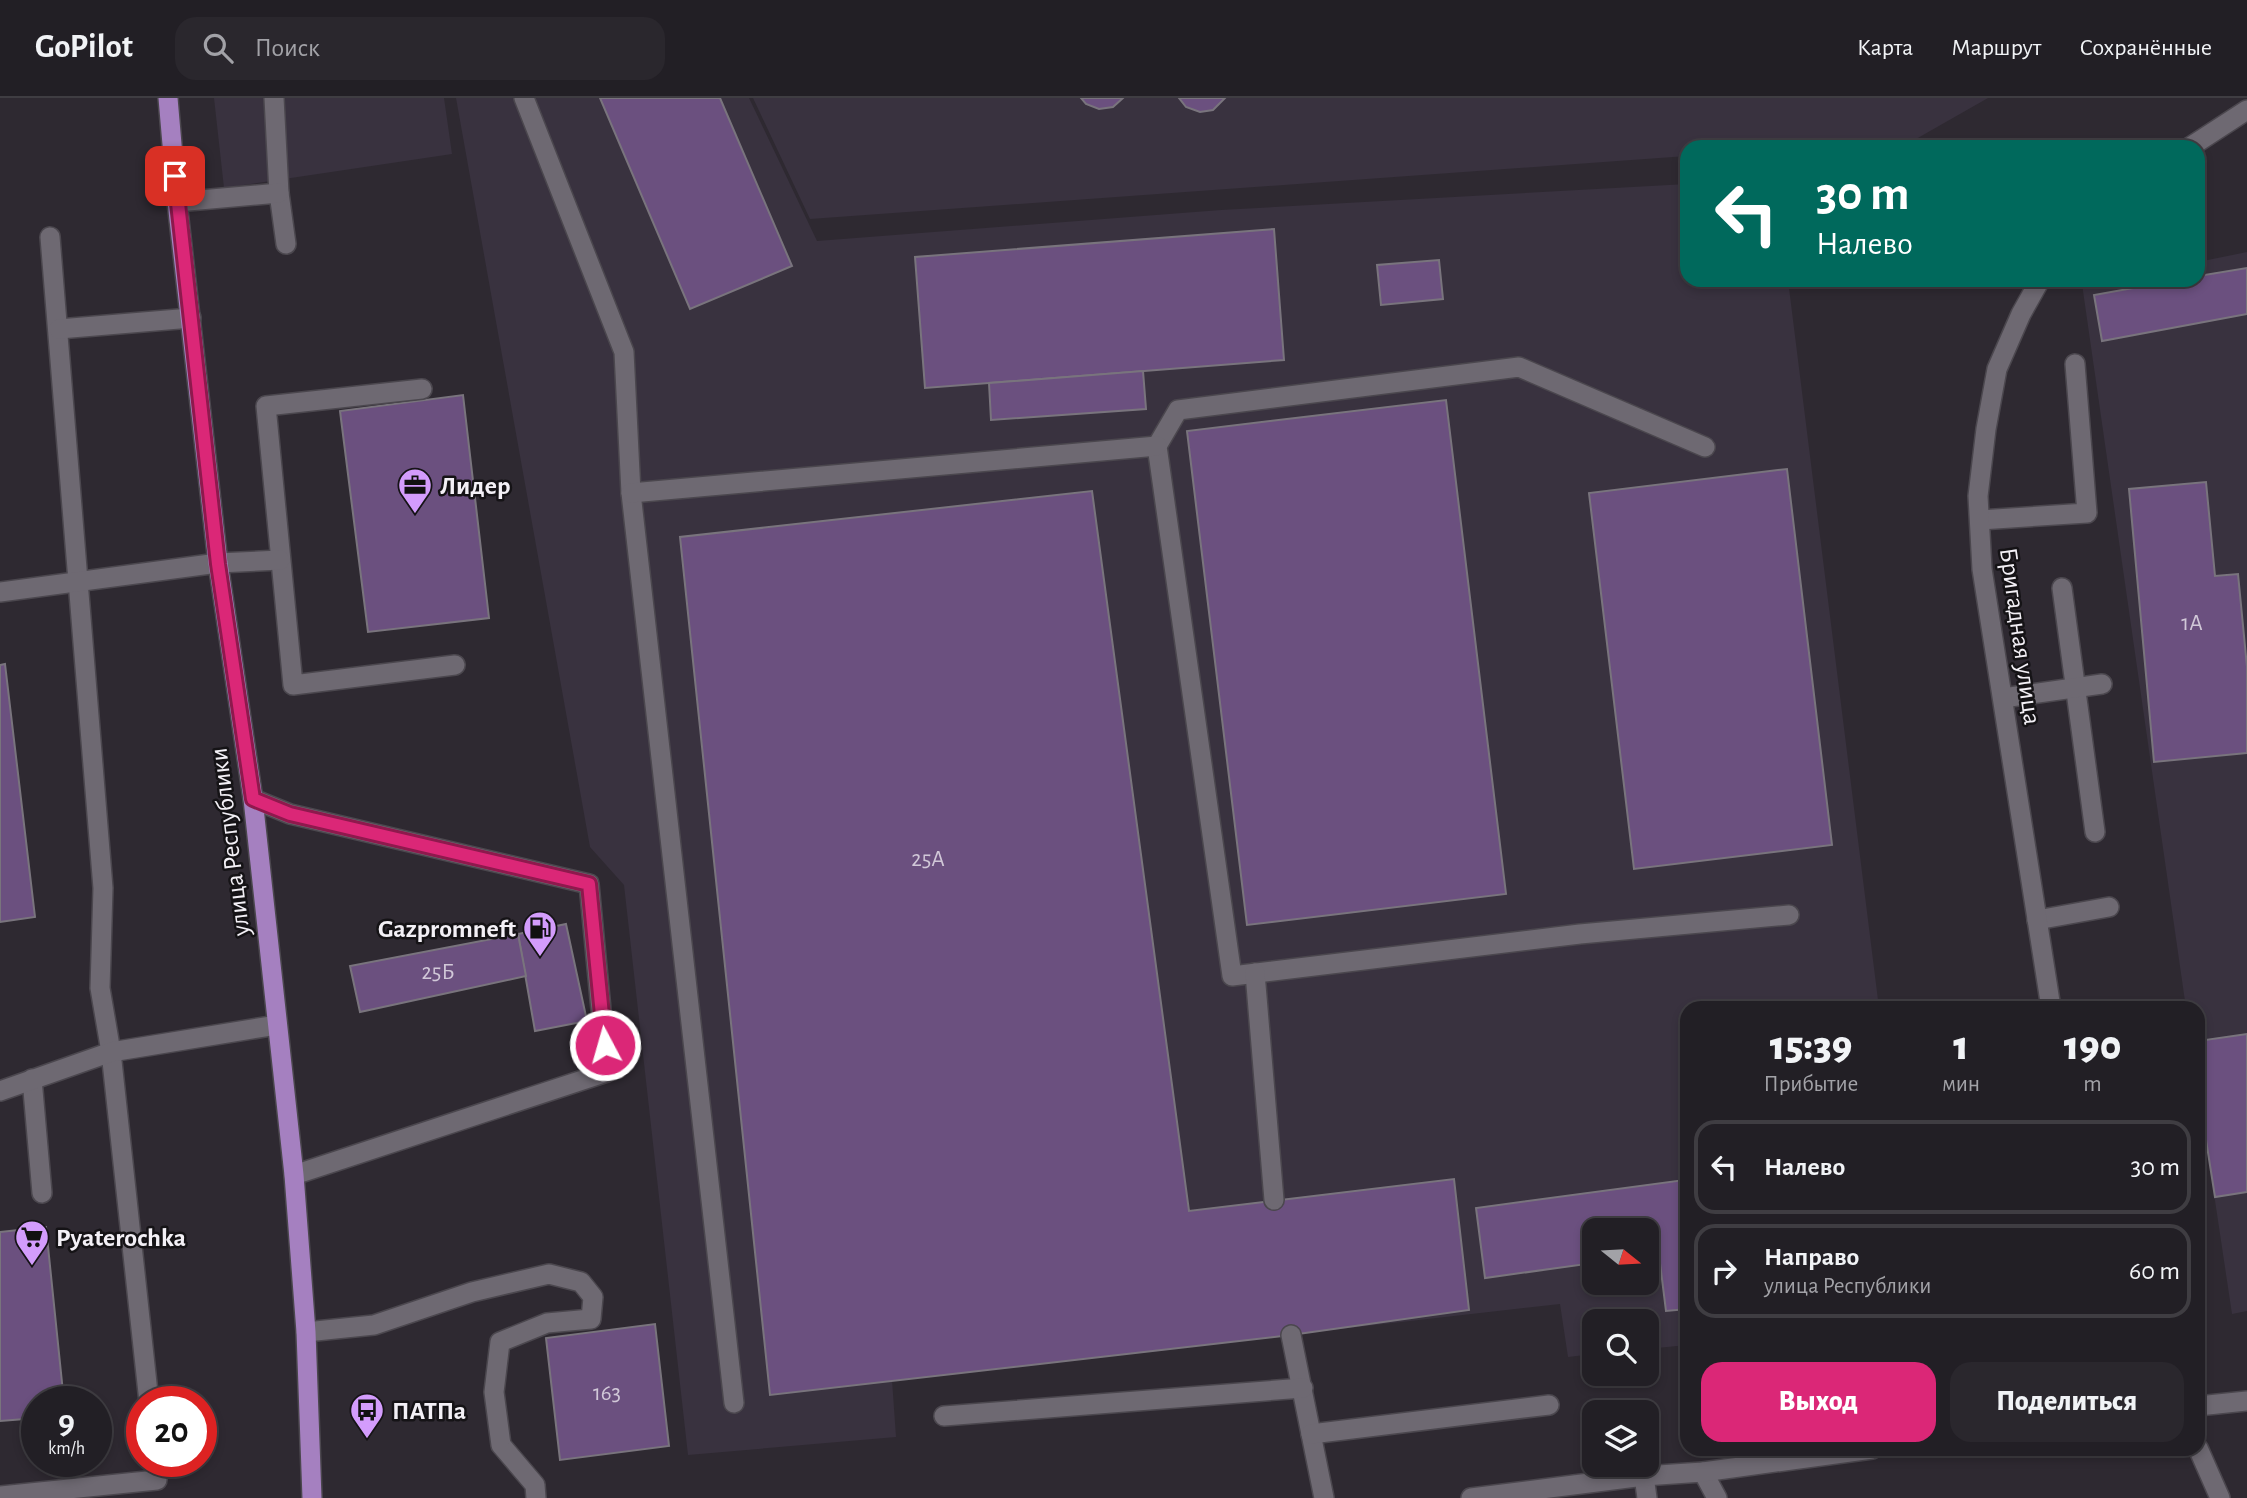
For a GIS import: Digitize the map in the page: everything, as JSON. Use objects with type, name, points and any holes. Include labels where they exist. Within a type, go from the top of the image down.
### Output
[{"type":"main road","name":"улица Республики","points":[[168,98],[177,202],[218,564],[253,799],[294,1175],[306,1332],[312,1498]]},
{"type":"main road","points":[[274,98],[279,193],[286,244]]},
{"type":"main road","points":[[524,98],[624,352],[631,493],[734,1403]]},
{"type":"main road","points":[[2201,140],[2247,110]]},
{"type":"main road","points":[[177,202],[279,193]]},
{"type":"main road","points":[[50,237],[103,888],[100,988],[111,1052],[147,1386]]},
{"type":"main road","name":"Бригадная улица","points":[[2036,287],[1997,369],[1978,496],[1982,569],[2050,1001]]},
{"type":"main road","points":[[59,328],[191,318]]},
{"type":"main road","points":[[1980,520],[2087,513],[2075,364]]},
{"type":"main road","points":[[1705,447],[1519,367],[1178,410],[1157,446],[1232,976],[1580,934],[1788,915]]},
{"type":"main road","points":[[422,389],[266,406],[293,685],[455,665]]},
{"type":"main road","points":[[631,493],[1157,446]]},
{"type":"main road","points":[[0,592],[218,564],[280,560]]},
{"type":"main road","points":[[2062,588],[2095,832]]},
{"type":"main road","points":[[2003,698],[2102,684]]},
{"type":"main road","points":[[253,799],[290,814],[589,884],[607,1072],[294,1175]]},
{"type":"main road","points":[[2038,920],[2109,907]]},
{"type":"main road","points":[[1255,973],[1275,1200]]},
{"type":"main road","points":[[0,1091],[111,1052],[277,1025]]},
{"type":"main road","points":[[32,1079],[41,1193]]},
{"type":"main road","points":[[306,1332],[374,1325],[472,1292],[549,1274],[581,1282],[593,1297],[591,1319],[547,1323],[500,1342],[494,1392],[501,1445],[535,1485],[536,1498]]},
{"type":"main road","points":[[1291,1335],[1324,1498]]},
{"type":"main road","points":[[944,1416],[1303,1388]]},
{"type":"main road","points":[[2205,1405],[2247,1401]]},
{"type":"main road","points":[[1311,1434],[1549,1405]]},
{"type":"main road","points":[[1659,1475],[1703,1472],[1821,1456]]},
{"type":"main road","points":[[2202,1456],[2220,1498]]},
{"type":"main road","points":[[1703,1472],[1717,1498]]},
{"type":"main road","points":[[0,1496],[158,1480],[158,1477]]},
{"type":"main road","points":[[1471,1498],[1636,1477]]},
{"type":"main road","points":[[1644,1477],[1647,1498]]},
{"type":"main road","points":[[86,1487],[104,1498]]},
{"type":"shaded area","points":[[214,98],[444,98],[452,154],[224,188]]},
{"type":"shaded area","points":[[456,98],[749,98],[817,241],[1221,210],[1680,184],[1680,287],[1789,287],[1878,1001],[1680,1001],[1680,1346],[1659,1348],[1659,1309],[1582,1309],[1582,1355],[1568,1357],[1560,1304],[892,1380],[896,1437],[688,1455],[624,885],[590,847]]},
{"type":"shaded area","points":[[753,98],[1988,98],[1914,140],[1680,140],[1680,157],[810,219]]},
{"type":"shaded area","points":[[2247,252],[2247,1311],[2232,1314],[2205,1134],[2205,1001],[2185,1001],[2082,287],[2205,287],[2205,261]]},
{"type":"building","points":[[600,98],[720,98],[792,266],[690,309]]},
{"type":"building","points":[[1081,98],[1123,98],[1113,107],[1099,109],[1086,104]]},
{"type":"building","points":[[1179,98],[1225,98],[1213,110],[1200,112],[1186,107]]},
{"type":"building","points":[[1274,229],[1284,360],[925,388],[915,257]]},
{"type":"building","points":[[1439,260],[1443,299],[1381,305],[1377,265]]},
{"type":"building","points":[[2247,268],[2247,314],[2102,341],[2094,295],[2139,287],[2205,287],[2205,275]]},
{"type":"building","points":[[1143,371],[1146,409],[991,420],[989,383]]},
{"type":"building","name":"Лидер","points":[[463,395],[489,618],[368,632],[340,411]]},
{"type":"building","points":[[1446,400],[1506,894],[1247,925],[1187,431]]},
{"type":"building","points":[[1787,469],[1832,845],[1634,869],[1589,493]]},
{"type":"building","points":[[2206,482],[2215,576],[2238,574],[2247,667],[2247,753],[2154,762],[2129,489]]},
{"type":"building","points":[[1092,491],[1189,1211],[1454,1179],[1469,1310],[1291,1335],[770,1395],[680,537]]},
{"type":"building","points":[[5,664],[35,917],[0,922],[0,665]]},
{"type":"building","points":[[566,924],[587,1021],[535,1031],[518,934]]},
{"type":"building","points":[[518,934],[526,976],[360,1012],[350,966]]},
{"type":"building","points":[[2247,1034],[2247,1192],[2215,1197],[2205,1133],[2205,1040]]},
{"type":"building","points":[[1680,1181],[1680,1310],[1666,1311],[1659,1255],[1659,1218],[1582,1218],[1582,1265],[1485,1278],[1476,1208]]},
{"type":"building","points":[[46,1227],[62,1386],[21,1386],[21,1419],[0,1421],[0,1232]]},
{"type":"building","points":[[655,1324],[669,1446],[560,1460],[546,1338]]},
{"type":"place","name":"Лидер","points":[[415,515]]},
{"type":"place","name":"Gazpromneft","points":[[540,958]]},
{"type":"place","name":"Pyaterochka","points":[[32,1267]]},
{"type":"place","name":"ПАТПа","points":[[367,1440]]},
{"type":"route","points":[[175,176],[218,564],[253,799],[290,814],[589,884],[605,1045]]}]
